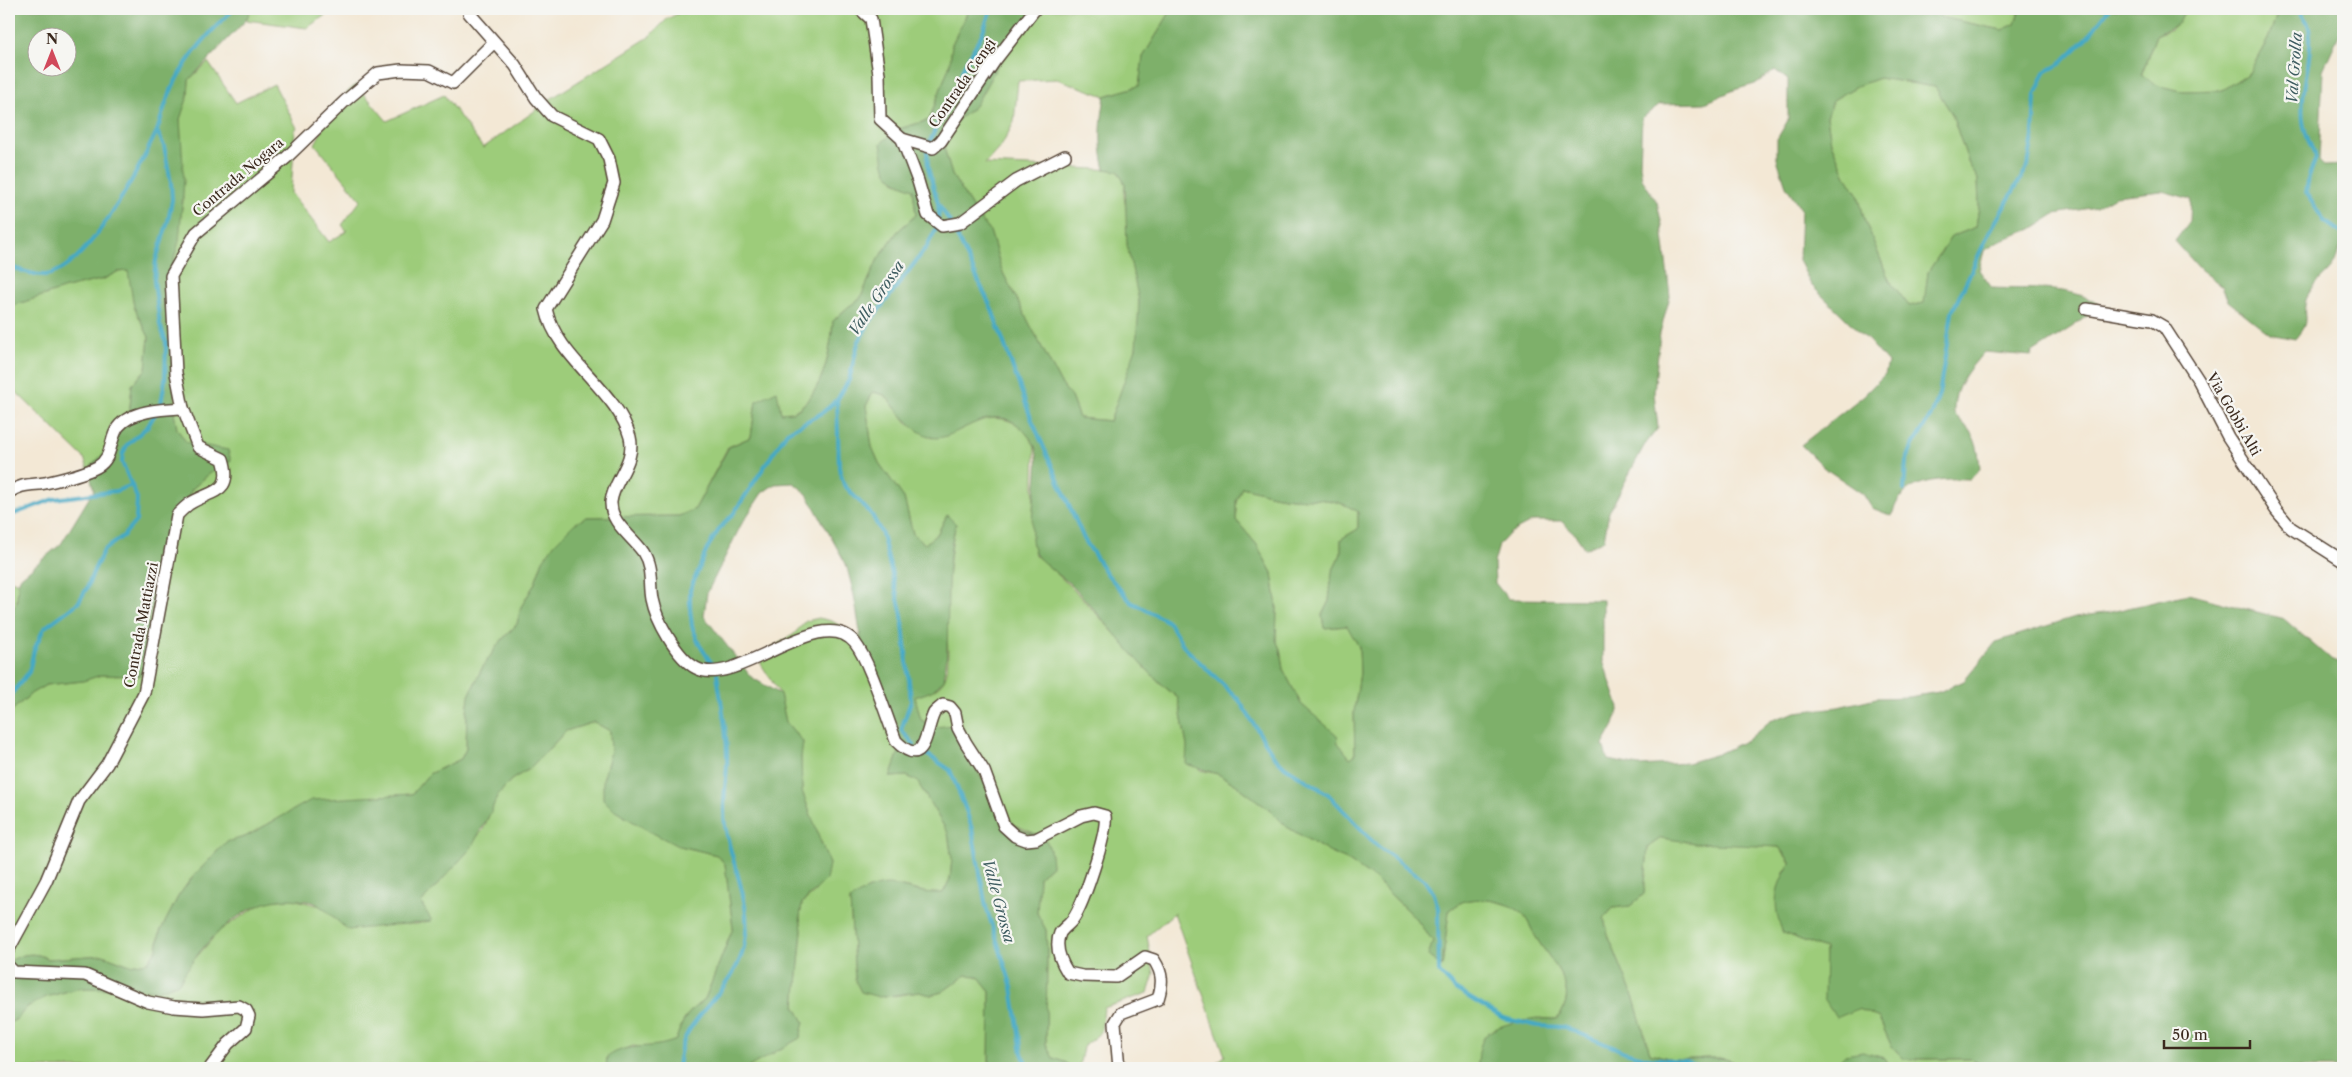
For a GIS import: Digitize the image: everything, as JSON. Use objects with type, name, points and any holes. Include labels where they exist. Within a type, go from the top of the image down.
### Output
[{"type":"street","points":[[472,9],[469,13],[515,65],[536,98],[552,116],[599,139],[609,159],[614,183],[602,220],[546,309],[549,324],[618,412],[630,438],[629,459],[611,501],[614,517],[643,552],[651,572],[652,600],[659,623],[676,649],[695,668],[709,672],[733,668],[796,640],[825,632],[840,632],[854,642],[865,661],[896,741],[904,750],[914,752],[919,750],[928,739],[934,712],[943,705],[950,706],[956,713],[958,728],[984,771],[1004,826],[1015,836],[1026,840],[1036,839],[1081,816],[1094,813],[1104,816],[1103,838],[1082,900],[1073,919],[1060,934],[1058,959],[1068,973],[1082,976],[1116,977],[1145,957],[1154,960],[1162,973],[1163,985],[1158,999],[1121,1013],[1115,1023],[1119,1068]]},
{"type":"street","points":[[860,9],[871,19],[879,74],[880,119],[902,139],[918,181],[928,215],[942,226],[960,223],[1016,181],[1065,156]]},
{"type":"street","name":"Contrada Cengi","points":[[902,139],[933,148],[940,141],[994,62],[1036,9]]},
{"type":"street","name":"Contrada Nogara","points":[[183,408],[176,373],[171,276],[196,233],[286,158],[345,101],[378,73],[401,70],[429,71],[453,82],[494,42]]},
{"type":"street","name":"Via Gobbi Alti","points":[[2087,309],[2152,320],[2164,327],[2199,381],[2228,437],[2276,510],[2291,528],[2343,561]]},
{"type":"street","points":[[9,492],[21,485],[44,483],[98,467],[107,457],[118,427],[134,416],[160,410],[183,408]]},
{"type":"street","name":"Contrada Mattiazzi","points":[[9,949],[46,881],[79,801],[107,764],[144,693],[177,515],[189,504],[210,496],[224,484],[227,472],[223,459],[198,448],[183,408]]},
{"type":"street","points":[[9,968],[14,972],[85,975],[148,1002],[174,1007],[203,1009],[239,1006],[246,1010],[249,1016],[246,1028],[228,1044],[210,1068]]},
{"type":"green space","points":[[9,9],[251,9],[246,20],[189,80],[188,96],[180,119],[184,181],[179,241],[172,266],[175,327],[174,413],[177,429],[186,442],[228,450],[231,461],[209,474],[192,489],[182,508],[149,618],[148,662],[139,676],[101,675],[83,681],[46,685],[32,693],[9,713],[9,613],[17,603],[18,583],[21,577],[61,544],[94,490],[88,469],[105,452],[129,417],[132,385],[146,369],[149,337],[134,307],[128,271],[117,272],[104,279],[66,288],[9,307]]},
{"type":"green space","points":[[251,9],[334,9],[307,28],[246,20]]},
{"type":"green space","points":[[687,9],[969,9],[952,44],[950,64],[929,120],[899,129],[894,181],[913,189],[916,215],[898,231],[878,259],[860,299],[833,321],[828,358],[813,393],[805,403],[789,413],[781,413],[777,401],[756,401],[751,437],[728,447],[695,509],[679,516],[587,517],[543,560],[534,585],[521,607],[517,624],[499,643],[481,670],[469,696],[466,749],[461,759],[429,774],[412,794],[358,798],[275,820],[245,837],[226,842],[190,880],[178,897],[160,932],[157,949],[148,962],[130,965],[103,955],[48,959],[28,954],[9,962],[9,713],[32,693],[46,685],[83,681],[101,675],[139,675],[148,662],[149,618],[182,508],[192,489],[209,474],[231,461],[186,442],[177,429],[174,413],[172,266],[183,202],[180,119],[188,96],[189,80],[208,62],[236,103],[274,84],[297,128],[295,130],[291,193],[329,242],[347,231],[342,225],[361,200],[315,144],[335,104],[356,84],[387,121],[444,95],[483,148],[536,110],[536,108],[649,37],[667,19]]},
{"type":"green space","points":[[969,9],[1037,9],[1010,43],[975,106],[950,126],[944,148],[952,175],[977,215],[990,231],[1002,271],[1060,382],[1071,397],[1079,418],[1110,421],[1136,348],[1139,301],[1127,245],[1125,184],[1118,171],[1105,169],[1101,151],[1105,96],[1139,86],[1143,57],[1172,9],[1937,9],[1940,17],[2002,30],[2015,24],[2020,9],[2186,9],[2179,23],[2156,35],[2141,75],[2159,86],[2182,91],[2222,90],[2249,73],[2268,39],[2277,15],[2277,9],[2343,9],[2342,28],[2323,70],[2319,161],[2324,166],[2343,165],[2343,229],[2334,264],[2308,295],[2305,307],[2305,323],[2295,339],[2270,334],[2228,301],[2222,286],[2200,269],[2175,241],[2190,221],[2191,199],[2162,191],[2115,196],[2096,207],[2055,214],[2032,229],[2003,239],[1984,251],[1979,270],[1992,288],[2064,291],[2090,299],[2100,306],[2075,325],[2031,353],[2032,356],[1984,352],[1962,380],[1954,404],[1954,414],[1966,426],[1974,438],[1980,469],[1970,479],[1946,479],[1922,483],[1912,488],[1903,494],[1896,504],[1892,516],[1872,508],[1863,494],[1823,467],[1801,445],[1863,396],[1885,374],[1888,363],[1870,342],[1811,285],[1799,260],[1801,209],[1786,186],[1777,159],[1777,139],[1788,120],[1788,80],[1775,70],[1755,84],[1734,90],[1705,103],[1660,104],[1642,118],[1640,165],[1642,179],[1657,202],[1662,226],[1670,296],[1660,333],[1654,393],[1658,428],[1644,446],[1609,512],[1604,540],[1585,549],[1574,533],[1561,521],[1533,521],[1510,533],[1499,545],[1494,563],[1495,583],[1508,599],[1603,600],[1603,661],[1619,707],[1614,725],[1603,745],[1608,760],[1639,766],[1687,763],[1718,754],[1749,739],[1770,721],[1796,712],[1838,707],[1876,698],[1909,697],[1939,692],[1964,681],[1996,642],[2075,617],[2111,612],[2188,594],[2284,619],[2330,659],[2343,664],[2343,1068],[1990,1068],[1970,1059],[1904,1059],[1891,1045],[1879,1018],[1858,1009],[1836,1018],[1824,999],[1825,949],[1783,933],[1777,914],[1776,897],[1781,880],[1791,863],[1779,847],[1695,843],[1661,838],[1648,847],[1644,894],[1630,906],[1613,908],[1604,918],[1608,935],[1634,999],[1650,1053],[1674,1059],[1720,1058],[1736,1063],[1742,1068],[1478,1068],[1481,1045],[1487,1034],[1511,1023],[1557,1019],[1564,1009],[1566,988],[1563,979],[1522,913],[1505,904],[1490,900],[1468,900],[1457,905],[1449,911],[1442,967],[1428,956],[1433,941],[1415,918],[1376,880],[1349,861],[1329,852],[1287,827],[1271,811],[1235,784],[1218,774],[1186,764],[1187,746],[1178,698],[1135,657],[1083,597],[1035,553],[1032,542],[1032,528],[1037,453],[1034,444],[1025,432],[1012,422],[1000,418],[974,423],[940,438],[931,437],[911,425],[885,395],[873,392],[866,406],[872,447],[879,463],[904,498],[913,534],[925,544],[938,533],[947,515],[956,524],[949,563],[944,680],[932,691],[915,697],[921,720],[936,727],[953,725],[995,801],[1013,823],[1027,832],[1039,835],[1048,843],[1052,866],[1039,877],[1037,913],[1046,930],[1046,1044],[1053,1058],[1067,1063],[1072,1068],[989,1068],[990,991],[978,976],[966,975],[942,992],[931,995],[919,992],[879,997],[861,992],[855,980],[850,900],[864,891],[887,885],[929,893],[943,893],[950,879],[952,859],[948,833],[917,781],[907,776],[890,777],[899,752],[896,738],[864,657],[854,595],[846,564],[807,494],[794,483],[775,484],[762,493],[741,525],[707,593],[704,616],[751,677],[780,694],[786,722],[803,742],[801,757],[802,791],[829,864],[826,880],[802,903],[800,917],[802,930],[795,1006],[804,1022],[800,1038],[747,1068],[606,1068],[607,1057],[616,1052],[632,1047],[658,1045],[676,1040],[686,1016],[705,999],[733,928],[725,864],[717,855],[676,845],[615,811],[603,799],[603,780],[611,752],[610,731],[594,722],[566,731],[529,769],[511,780],[497,796],[491,812],[471,848],[421,903],[432,921],[348,930],[313,902],[281,900],[263,904],[245,912],[213,937],[188,968],[179,983],[160,990],[80,988],[46,997],[27,1007],[17,1019],[9,1023],[9,962],[13,959],[28,954],[48,959],[103,955],[130,965],[148,962],[157,949],[160,932],[178,897],[190,880],[226,842],[245,837],[311,800],[412,794],[429,774],[461,759],[466,749],[469,696],[481,670],[499,643],[517,624],[521,607],[534,585],[543,560],[555,543],[574,524],[587,517],[679,516],[695,509],[729,447],[751,437],[756,401],[777,391],[781,413],[795,411],[806,402],[819,382],[828,358],[833,321],[860,299],[878,259],[898,231],[916,215],[913,189],[896,181],[887,173],[883,161],[881,143],[899,129],[929,120],[950,64],[952,44]],"holes":[[[1879,78],[1935,87],[1952,114],[1969,164],[1978,179],[1979,206],[1976,227],[1951,237],[1928,272],[1924,303],[1909,306],[1889,280],[1865,221],[1858,195],[1845,174],[1831,143],[1827,117],[1833,100],[1857,86]],[[1242,487],[1284,497],[1331,501],[1340,503],[1358,512],[1358,529],[1341,539],[1341,554],[1332,572],[1329,601],[1322,615],[1324,628],[1347,626],[1359,647],[1360,673],[1354,712],[1355,755],[1350,758],[1338,743],[1337,735],[1301,704],[1283,669],[1280,649],[1276,640],[1277,608],[1272,573],[1257,545],[1236,520],[1236,501]]]},
{"type":"green space","points":[[1037,9],[1172,9],[1143,57],[1139,86],[1105,96],[1057,79],[1018,81],[1014,122],[1002,145],[985,164],[1118,170],[1125,184],[1124,196],[1138,293],[1139,332],[1131,367],[1110,421],[1079,418],[1071,397],[1060,382],[1002,271],[990,231],[977,215],[952,175],[944,148],[950,126],[975,106],[1010,43]]},
{"type":"green space","points":[[1937,9],[2020,9],[2015,24],[2002,30],[1940,17]]},
{"type":"green space","points":[[2186,9],[2277,9],[2277,15],[2268,39],[2249,73],[2222,90],[2182,91],[2159,86],[2141,76],[2156,35],[2171,29]]},
{"type":"green space","points":[[1879,78],[1935,87],[1952,114],[1969,164],[1978,179],[1979,206],[1976,227],[1951,237],[1928,272],[1925,303],[1909,306],[1889,280],[1865,221],[1858,195],[1845,174],[1831,143],[1827,117],[1833,100],[1857,86]]},
{"type":"green space","points":[[129,271],[134,307],[149,337],[146,369],[132,385],[129,417],[105,452],[88,469],[84,458],[9,385],[9,307],[66,288],[104,279],[117,272]]},
{"type":"green space","points":[[873,392],[885,395],[908,424],[932,438],[975,421],[986,419],[1008,420],[1021,427],[1035,446],[1033,516],[1035,555],[1076,592],[1152,675],[1178,698],[1187,746],[1200,770],[1218,774],[1235,784],[1271,811],[1287,827],[1329,852],[1349,861],[1376,880],[1415,918],[1433,941],[1428,956],[1442,967],[1449,911],[1454,907],[1462,902],[1475,899],[1490,900],[1518,910],[1522,913],[1563,979],[1566,988],[1566,998],[1564,1009],[1557,1019],[1536,1018],[1502,1027],[1478,1062],[1478,1068],[1209,1068],[1225,1056],[1174,913],[1147,936],[1154,974],[1148,993],[1104,1008],[1101,1032],[1083,1047],[1079,1068],[1072,1068],[1067,1063],[1053,1059],[1046,1044],[1046,930],[1037,913],[1039,877],[1052,866],[1043,837],[1015,825],[936,727],[921,720],[915,697],[938,686],[944,680],[948,666],[946,611],[950,557],[956,524],[947,515],[938,533],[925,544],[913,534],[904,498],[879,463],[872,447],[866,406]]},
{"type":"green space","points":[[1242,487],[1284,497],[1331,501],[1340,503],[1358,512],[1358,529],[1341,539],[1341,554],[1332,572],[1329,601],[1322,615],[1324,628],[1348,626],[1359,647],[1360,673],[1354,712],[1355,755],[1350,758],[1318,720],[1301,704],[1283,669],[1280,649],[1276,640],[1277,608],[1272,573],[1257,545],[1236,520],[1236,501]]},
{"type":"green space","points":[[9,579],[18,583],[17,603],[9,613]]},
{"type":"green space","points":[[819,618],[832,621],[860,637],[864,657],[896,738],[899,752],[890,777],[907,776],[917,781],[948,833],[952,859],[950,879],[943,893],[933,894],[898,886],[850,900],[855,980],[893,996],[919,992],[931,995],[942,992],[966,975],[978,976],[990,991],[989,1068],[747,1068],[804,1022],[795,1006],[802,930],[800,917],[802,903],[814,893],[829,864],[802,791],[801,757],[803,742],[786,722],[780,694],[761,664],[762,653],[793,635],[806,621]]},
{"type":"green space","points":[[594,722],[610,731],[611,752],[603,780],[676,845],[717,855],[725,864],[733,928],[705,999],[686,1016],[676,1040],[665,1045],[648,1048],[633,1046],[607,1057],[606,1068],[9,1068],[9,1023],[17,1019],[27,1007],[46,997],[80,988],[160,989],[179,983],[186,969],[220,930],[266,901],[292,899],[394,924],[417,924],[431,920],[420,903],[483,830],[497,796],[511,780],[529,769],[566,731]]},
{"type":"green space","points":[[1661,838],[1779,847],[1791,864],[1783,874],[1783,933],[1825,949],[1825,956],[1858,1009],[1879,1018],[1891,1045],[1904,1059],[1970,1059],[1990,1068],[1890,1068],[1884,1058],[1845,1055],[1832,1068],[1742,1068],[1736,1063],[1720,1058],[1674,1059],[1650,1053],[1634,999],[1608,935],[1604,918],[1613,908],[1630,906],[1644,894],[1648,847]]},
{"type":"green space","points":[[1863,1052],[1884,1058],[1890,1068],[1832,1068],[1845,1055]]},
{"type":"waterway","points":[[9,697],[29,672],[34,650],[44,628],[78,603],[104,550],[123,536],[136,521],[137,498],[122,462],[123,453],[127,445],[148,426],[161,404],[165,380],[166,342],[160,325],[154,281],[156,260],[168,221],[172,200],[171,183],[164,146],[157,131],[169,95],[181,71],[206,38],[234,9]]},
{"type":"waterway","name":"Valle Grossa","points":[[914,744],[901,730],[911,701],[902,615],[882,534],[872,515],[844,485],[839,468],[837,400],[849,380],[858,343],[869,323],[926,248],[936,229],[939,214],[938,203],[928,168],[927,148],[938,123],[957,90],[963,68],[982,34],[991,9]]},
{"type":"waterway","points":[[1904,490],[1906,462],[1913,445],[1932,414],[1939,395],[1952,312],[1989,233],[2028,166],[2033,136],[2035,95],[2045,72],[2060,64],[2087,38],[2109,9]]},
{"type":"waterway","name":"Val Grolla","points":[[2296,9],[2307,22],[2310,35],[2302,109],[2305,130],[2316,158],[2309,176],[2306,193],[2324,221],[2343,234]]},
{"type":"waterway","points":[[9,266],[32,274],[46,275],[62,269],[79,255],[111,214],[157,131]]},
{"type":"waterway","points":[[939,205],[950,222]]},
{"type":"waterway","points":[[955,232],[991,307],[1031,418],[1084,539],[1107,574],[1131,602],[1169,622],[1185,648],[1239,700],[1273,755],[1285,767],[1328,794],[1376,845],[1426,881],[1434,894],[1438,908],[1439,972],[1455,989],[1503,1018],[1538,1026],[1564,1027],[1625,1052],[1647,1058],[1683,1061],[1704,1068]]},
{"type":"waterway","points":[[714,667],[699,644],[692,626],[690,608],[690,590],[708,547],[720,528],[734,513],[787,432],[822,413],[837,400]]},
{"type":"waterway","points":[[9,516],[54,499],[116,491],[132,485]]},
{"type":"waterway","points":[[678,1068],[686,1036],[695,1021],[727,982],[740,960],[746,931],[744,900],[725,825],[726,741],[717,674]]},
{"type":"waterway","name":"Valle Grossa","points":[[925,753],[950,770],[966,810],[972,829],[986,907],[1012,987],[1022,1053],[1028,1068]]}]
